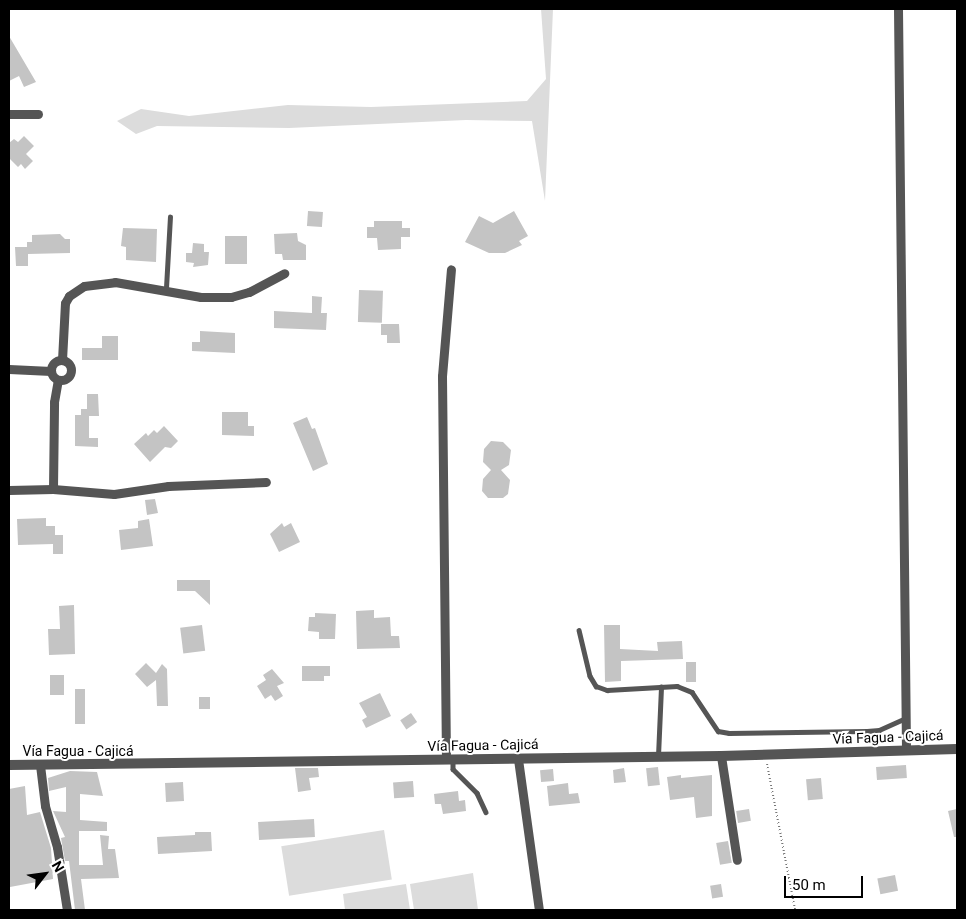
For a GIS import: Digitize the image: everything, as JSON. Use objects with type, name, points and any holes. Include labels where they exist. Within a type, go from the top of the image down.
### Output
[{"type":"street","points":[[898,9],[904,719],[906,750]]},
{"type":"street","points":[[9,114],[38,114]]},
{"type":"street","points":[[449,759],[442,376],[451,268]]},
{"type":"street","points":[[62,360],[66,303],[75,290],[97,283],[114,282],[166,288],[201,297],[231,296],[249,292],[284,273]]},
{"type":"street","points":[[51,371],[54,363],[62,360]]},
{"type":"street","points":[[58,380],[65,380],[72,373],[70,365],[62,360]]},
{"type":"street","points":[[9,369],[51,371],[58,380],[54,402],[54,489]]},
{"type":"street","points":[[9,490],[54,489],[114,494],[168,486],[266,482]]},
{"type":"street","name":"Vía Fagua - Cajicá","points":[[9,765],[721,756],[957,749]]},
{"type":"street","points":[[721,756],[737,860]]},
{"type":"street","points":[[518,759],[539,910]]},
{"type":"street","points":[[40,765],[45,806],[57,847],[67,910]]},
{"type":"lane","points":[[166,288],[170,217]]},
{"type":"lane","points":[[579,630],[590,676],[596,686],[607,690],[677,686],[692,692],[710,724],[718,731],[729,733],[879,730],[904,719]]},
{"type":"lane","points":[[658,756],[661,687]]},
{"type":"lane","points":[[449,759],[453,768],[477,793],[486,812]]},
{"type":"path","points":[[766,755],[794,910]]},
{"type":"shaded area","points":[[541,9],[553,9],[545,201],[532,121],[466,120],[289,128],[157,126],[136,134],[117,121],[141,109],[189,116],[288,105],[371,107],[527,101],[546,79]]},
{"type":"shaded area","points":[[384,830],[392,879],[289,896],[281,846]]},
{"type":"shaded area","points":[[473,873],[478,910],[414,910],[410,884]]},
{"type":"shaded area","points":[[406,884],[410,910],[345,910],[343,894]]},
{"type":"building","points":[[9,36],[36,82],[24,87],[19,76],[9,81]]},
{"type":"building","points":[[24,136],[34,146],[26,154],[33,161],[25,169],[21,164],[18,167],[9,158],[9,143],[14,139],[18,142]]},
{"type":"building","points":[[308,211],[323,212],[322,227],[307,226]]},
{"type":"building","points":[[514,211],[528,236],[519,241],[522,245],[505,253],[489,253],[465,242],[479,216],[493,223]]},
{"type":"building","points":[[374,221],[402,221],[402,228],[410,228],[410,237],[401,237],[401,249],[378,250],[377,238],[367,238],[367,227],[374,227]]},
{"type":"building","points":[[123,228],[157,229],[156,262],[126,260],[126,247],[121,246]]},
{"type":"building","points":[[297,233],[298,241],[306,245],[306,260],[283,260],[282,254],[275,254],[274,234]]},
{"type":"building","points":[[60,234],[65,239],[70,239],[70,253],[28,254],[28,266],[16,266],[15,247],[27,247],[27,242],[32,242],[32,235]]},
{"type":"building","points":[[225,236],[247,236],[247,264],[225,264]]},
{"type":"building","points":[[193,243],[204,244],[204,252],[209,252],[208,265],[193,267],[194,263],[186,262],[186,253],[192,253]]},
{"type":"building","points":[[359,290],[383,291],[382,323],[358,322]]},
{"type":"building","points":[[312,296],[322,297],[321,313],[327,313],[326,330],[274,328],[274,311],[312,313]]},
{"type":"building","points":[[381,324],[399,324],[400,343],[387,343],[387,335],[381,335]]},
{"type":"building","points":[[200,331],[235,333],[235,353],[192,351],[192,342],[200,342]]},
{"type":"building","points":[[102,336],[118,336],[118,360],[82,360],[82,348],[102,348]]},
{"type":"building","points":[[87,394],[98,394],[99,416],[89,416],[89,438],[98,438],[98,447],[75,446],[75,415],[81,415],[81,409],[87,409]]},
{"type":"building","points":[[222,412],[248,412],[248,426],[254,426],[254,436],[222,435]]},
{"type":"building","points":[[307,417],[312,429],[315,428],[328,464],[313,471],[293,423]]},
{"type":"building","points":[[164,426],[178,441],[171,448],[165,447],[150,462],[134,444],[146,433],[148,436],[154,430],[157,433]]},
{"type":"building","points":[[491,441],[503,442],[511,450],[509,465],[501,470],[510,480],[508,494],[503,498],[488,498],[482,491],[483,479],[491,470],[483,462],[484,449]]},
{"type":"building","points":[[155,499],[158,513],[147,515],[145,500]]},
{"type":"building","points":[[46,518],[46,526],[55,526],[55,535],[63,535],[63,554],[53,554],[53,544],[18,545],[17,519]]},
{"type":"building","points":[[149,519],[153,546],[121,550],[119,530],[138,528],[138,521]]},
{"type":"building","points":[[282,523],[284,527],[291,523],[300,542],[279,552],[270,534]]},
{"type":"building","points":[[177,580],[210,580],[210,605],[195,591],[177,591]]},
{"type":"building","points":[[74,605],[75,654],[49,655],[48,629],[60,629],[59,606]]},
{"type":"building","points":[[374,610],[374,618],[390,617],[391,636],[399,636],[400,648],[357,649],[356,611]]},
{"type":"building","points":[[315,613],[336,614],[335,639],[319,639],[319,632],[308,631],[309,617],[315,617]]},
{"type":"building","points":[[202,625],[205,651],[183,653],[180,628]]},
{"type":"building","points":[[604,625],[620,625],[620,649],[658,651],[657,642],[682,641],[683,659],[621,661],[621,681],[605,682]]},
{"type":"building","points":[[686,662],[696,662],[696,682],[686,682]]},
{"type":"building","points":[[146,663],[156,673],[162,664],[167,669],[168,706],[157,706],[156,680],[147,687],[135,674]]},
{"type":"building","points":[[302,666],[330,666],[330,676],[324,676],[324,681],[302,681]]},
{"type":"building","points":[[272,669],[284,683],[277,686],[283,696],[275,701],[271,695],[265,699],[257,686],[266,680],[263,675]]},
{"type":"building","points":[[50,675],[64,675],[64,695],[50,695]]},
{"type":"building","points":[[75,689],[85,689],[85,724],[75,724]]},
{"type":"building","points":[[380,693],[391,716],[366,728],[362,720],[367,717],[359,703]]},
{"type":"building","points":[[199,697],[210,697],[210,709],[199,709]]},
{"type":"building","points":[[411,713],[417,722],[406,729],[400,720]]},
{"type":"building","points":[[906,765],[907,778],[877,780],[876,767]]},
{"type":"building","points":[[658,767],[660,785],[648,786],[646,768]]},
{"type":"building","points":[[295,768],[318,768],[319,777],[309,778],[311,790],[298,792]]},
{"type":"building","points":[[624,768],[626,782],[614,783],[613,770]]},
{"type":"building","points":[[553,769],[554,781],[541,782],[540,770]]},
{"type":"building","points":[[70,771],[97,772],[103,796],[80,794],[80,820],[107,822],[107,831],[79,831],[79,865],[103,865],[100,835],[109,836],[108,849],[115,849],[119,878],[81,879],[85,910],[75,910],[69,861],[65,861],[61,838],[65,837],[53,811],[66,812],[66,787],[49,791],[48,778]]},
{"type":"building","points":[[681,775],[681,778],[712,775],[712,816],[696,818],[694,797],[670,800],[667,777]]},
{"type":"building","points":[[821,778],[823,799],[808,800],[806,779]]},
{"type":"building","points":[[413,781],[414,797],[394,798],[393,782]]},
{"type":"building","points":[[183,782],[184,801],[166,802],[165,783]]},
{"type":"building","points":[[568,783],[569,794],[578,793],[580,803],[549,806],[547,786]]},
{"type":"building","points":[[25,786],[27,815],[40,812],[51,848],[53,879],[10,887],[9,789]]},
{"type":"building","points":[[458,791],[459,801],[465,800],[466,811],[443,814],[441,804],[435,804],[434,794]]},
{"type":"building","points":[[749,809],[751,821],[738,823],[736,811]]},
{"type":"building","points":[[957,809],[957,837],[954,837],[948,811]]},
{"type":"building","points":[[314,819],[315,837],[259,840],[258,822]]},
{"type":"building","points":[[195,832],[211,832],[212,851],[158,854],[157,837],[195,835]]},
{"type":"building","points":[[728,841],[732,863],[720,865],[716,843]]},
{"type":"building","points":[[895,875],[898,891],[880,894],[877,878]]},
{"type":"building","points":[[721,884],[723,897],[712,899],[710,886]]}]
